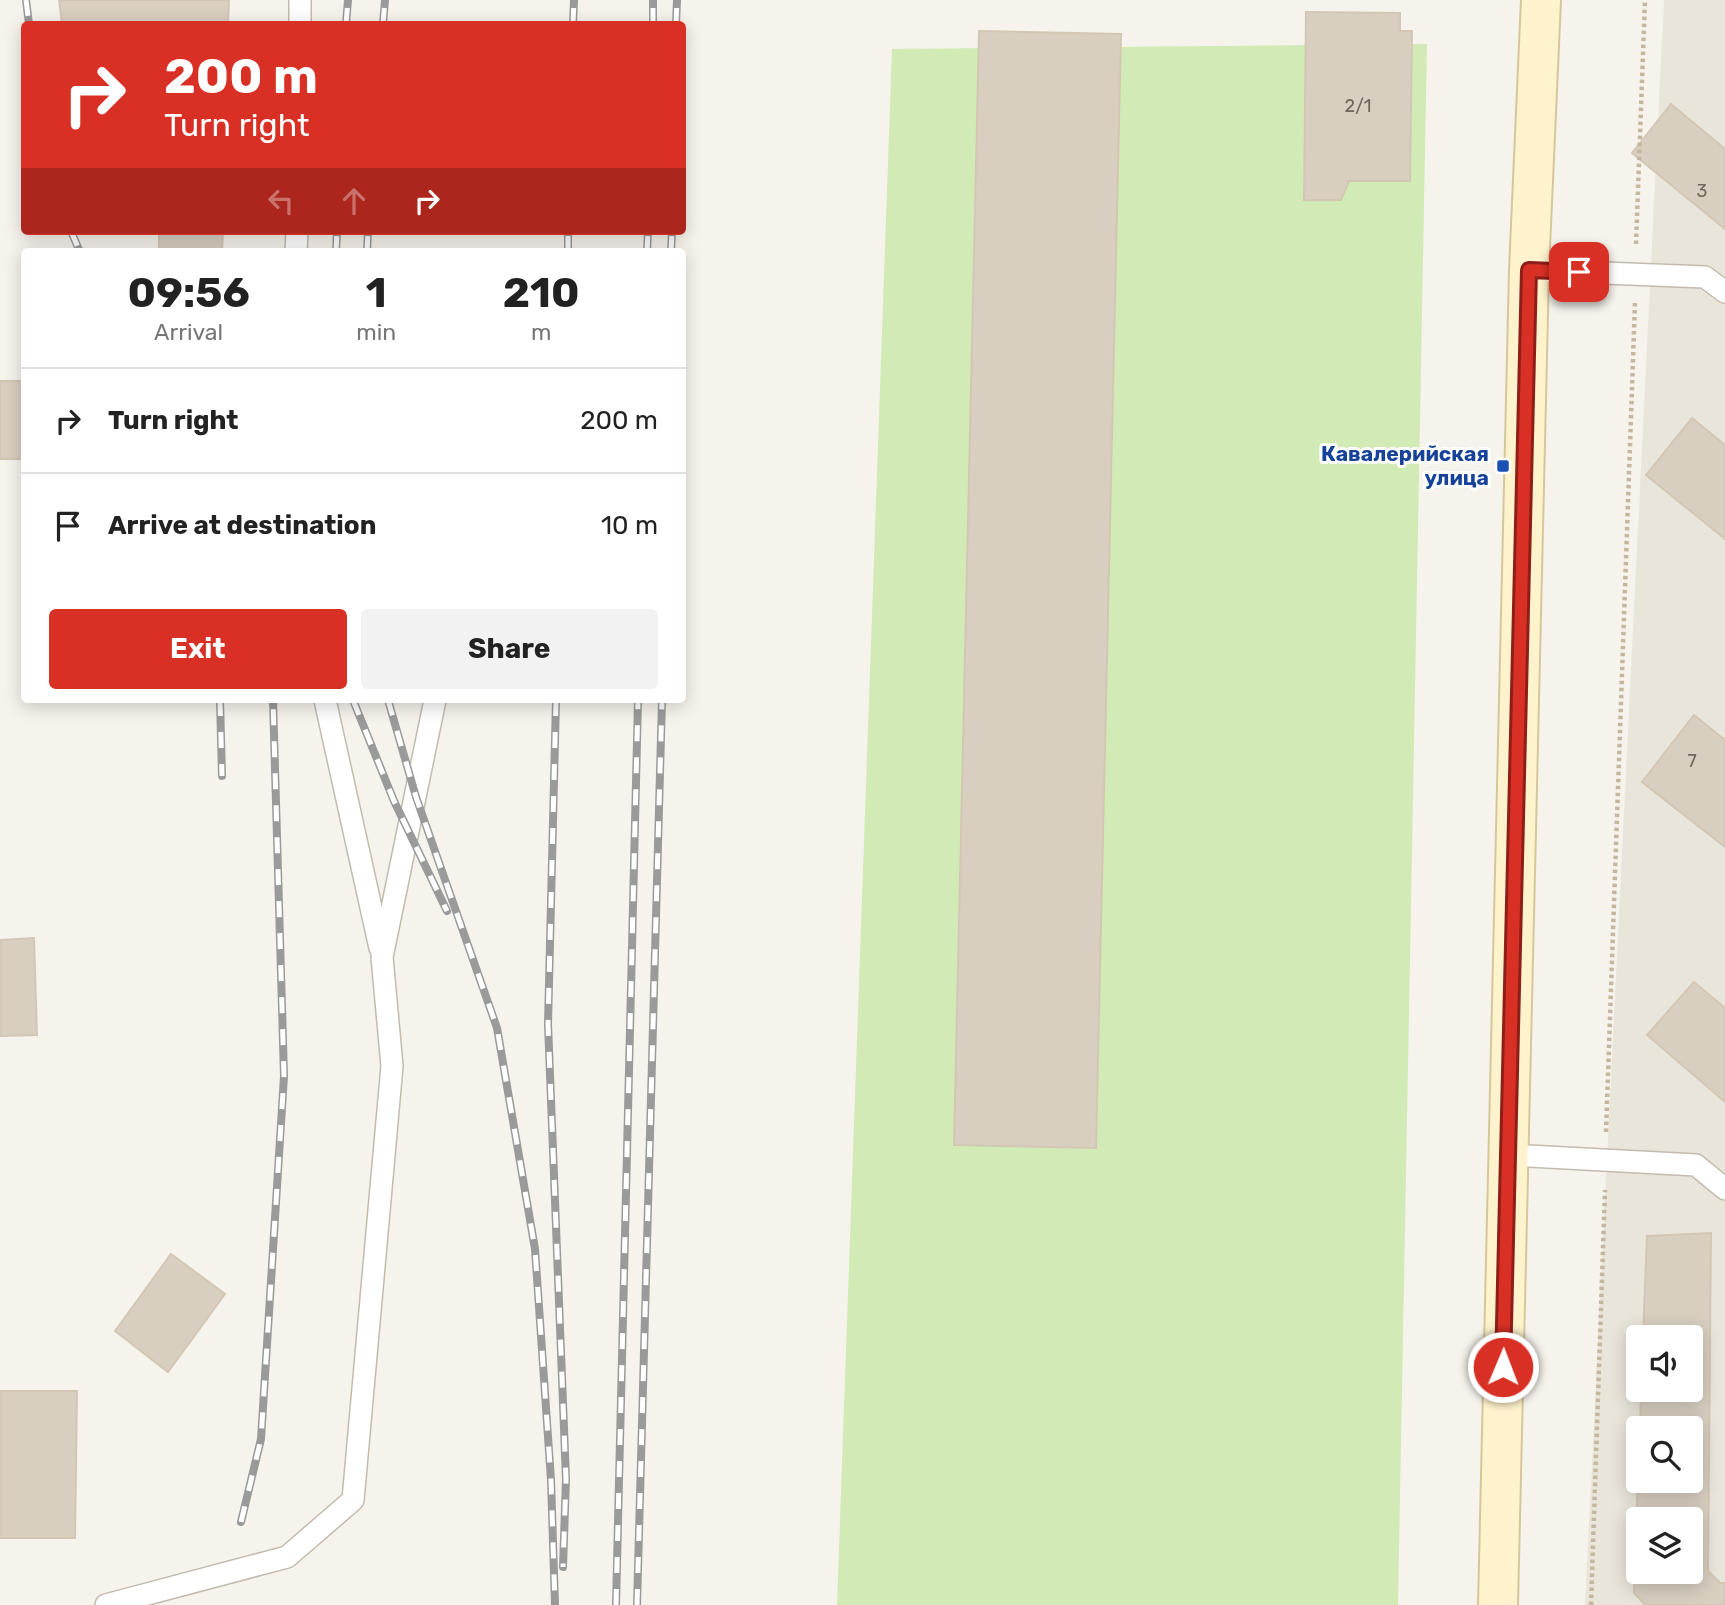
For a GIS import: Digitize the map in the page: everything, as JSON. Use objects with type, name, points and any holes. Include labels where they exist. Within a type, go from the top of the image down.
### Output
[{"type":"main road","points":[[1498,1605],[1529,270],[1541,0]]},
{"type":"lane","points":[[300,0],[300,21]]},
{"type":"lane","points":[[1529,270],[1705,277],[1725,292]]},
{"type":"lane","points":[[106,1605],[286,1557],[353,1500],[392,1066],[382,957],[326,703]]},
{"type":"lane","points":[[382,957],[434,703]]},
{"type":"lane","points":[[1508,1155],[1696,1165],[1725,1189]]},
{"type":"path","points":[[1636,251],[1645,0]]},
{"type":"path","points":[[1606,1144],[1635,293]]},
{"type":"path","points":[[1591,1605],[1605,1186]]},
{"type":"shaded area","points":[[1664,0],[1725,0],[1725,1605],[1585,1605]]},
{"type":"green space","points":[[1427,44],[1398,1605],[837,1605],[892,49]]},
{"type":"building","points":[[59,0],[229,0],[228,21],[62,21]]},
{"type":"building","points":[[1306,12],[1400,13],[1400,31],[1412,31],[1410,181],[1349,181],[1341,200],[1304,200]]},
{"type":"building","points":[[979,31],[1121,34],[1096,1148],[954,1145]]},
{"type":"building","points":[[1671,104],[1725,149],[1725,229],[1632,153]]},
{"type":"building","points":[[159,235],[223,235],[222,248],[159,248]]},
{"type":"building","points":[[0,381],[21,381],[21,459],[0,459]]},
{"type":"building","points":[[1692,418],[1725,445],[1725,539],[1646,475]]},
{"type":"building","points":[[1694,715],[1725,740],[1725,847],[1642,782]]},
{"type":"building","points":[[34,938],[37,1035],[0,1036],[0,940]]},
{"type":"building","points":[[1694,982],[1725,1008],[1725,1102],[1647,1035]]},
{"type":"building","points":[[1711,1233],[1708,1571],[1720,1583],[1725,1583],[1725,1605],[1645,1605],[1634,1593],[1634,1584],[1703,1584],[1703,1507],[1637,1507],[1637,1493],[1703,1493],[1703,1416],[1640,1416],[1641,1402],[1703,1402],[1703,1325],[1643,1325],[1647,1236]]},
{"type":"building","points":[[171,1254],[225,1294],[168,1372],[115,1331]]},
{"type":"building","points":[[0,1391],[77,1391],[75,1538],[0,1538]]},
{"type":"railway","points":[[26,0],[29,21]]},
{"type":"railway","points":[[346,21],[348,0]]},
{"type":"railway","points":[[383,21],[385,0]]},
{"type":"railway","points":[[573,21],[574,0]]},
{"type":"railway","points":[[653,0],[653,21]]},
{"type":"railway","points":[[676,21],[677,0]]},
{"type":"railway","points":[[73,235],[78,248]]},
{"type":"railway","points":[[336,248],[337,235]]},
{"type":"railway","points":[[367,248],[368,235]]},
{"type":"railway","points":[[568,235],[568,248]]},
{"type":"railway","points":[[647,248],[648,235]]},
{"type":"railway","points":[[671,248],[672,235]]},
{"type":"railway","points":[[220,703],[222,776]]},
{"type":"railway","points":[[241,1522],[261,1439],[284,1076],[273,703]]},
{"type":"railway","points":[[354,703],[394,801],[447,911]]},
{"type":"railway","points":[[389,703],[416,797],[497,1028],[535,1249],[551,1480],[555,1605]]},
{"type":"railway","points":[[556,703],[548,1024],[566,1479],[563,1567]]},
{"type":"railway","points":[[616,1605],[638,703]]},
{"type":"railway","points":[[637,1605],[662,703]]},
{"type":"place","name":"Кавалерийская улица","points":[[1503,466]]},
{"type":"route","points":[[1503,1367],[1529,270],[1579,272]]}]
